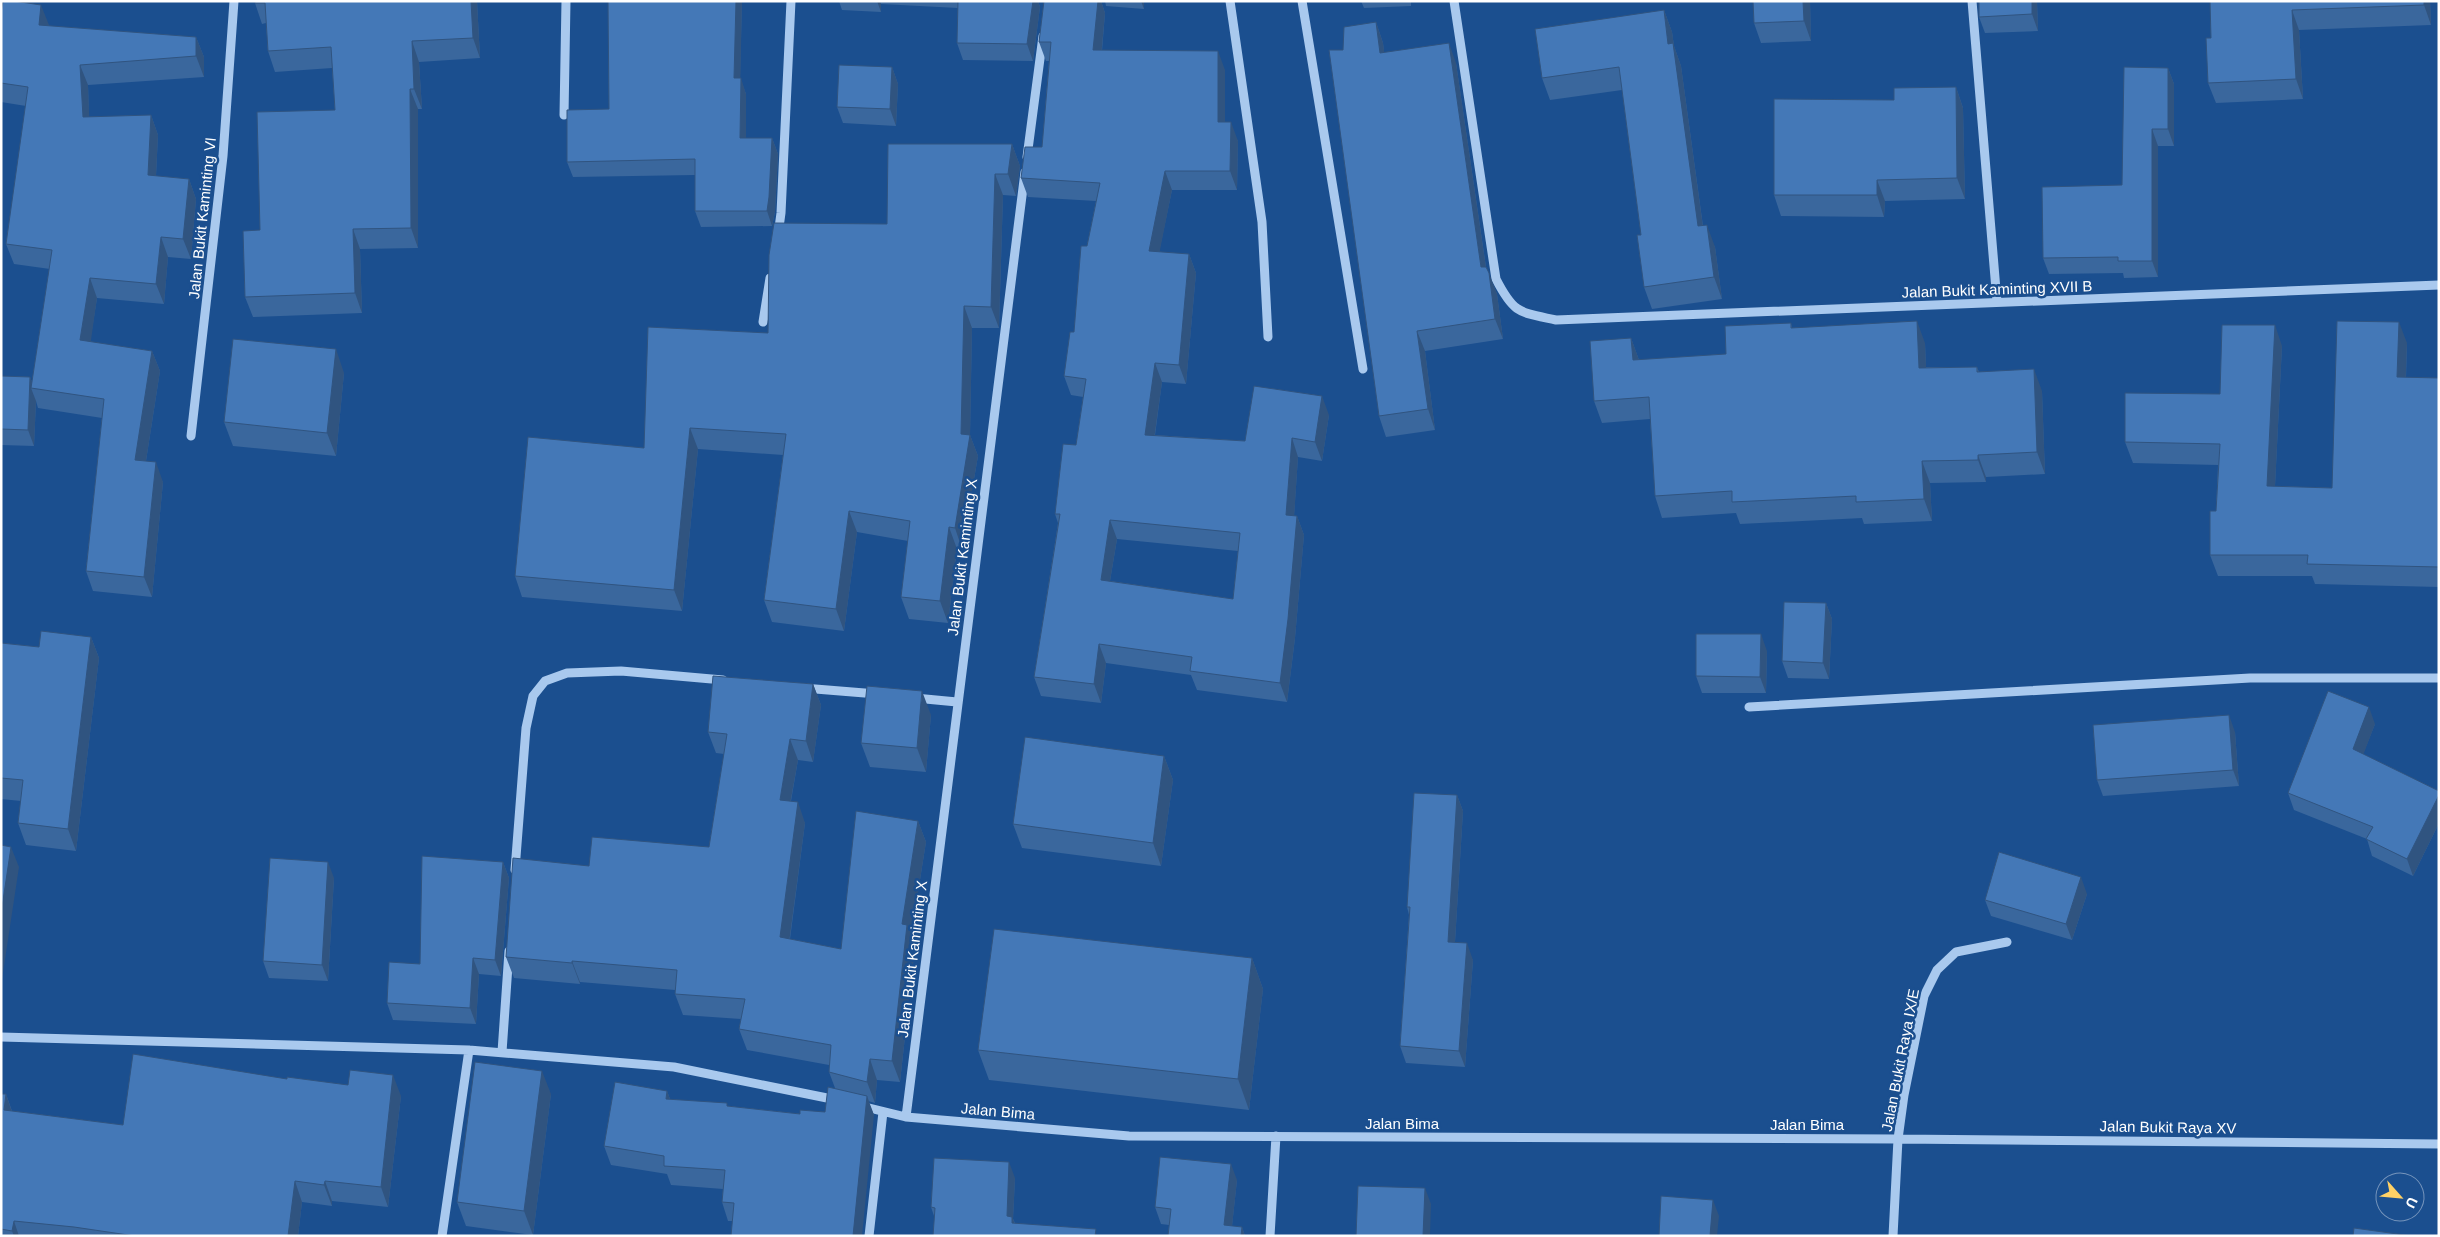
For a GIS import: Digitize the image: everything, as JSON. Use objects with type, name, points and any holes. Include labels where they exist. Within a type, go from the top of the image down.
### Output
[{"type":"street","name":"Jalan Bukit Kaminting VI","points":[[191,436],[223,156],[234,1]]},
{"type":"street","points":[[564,115],[566,1]]},
{"type":"street","points":[[776,242],[781,213],[791,1]]},
{"type":"street","points":[[1230,1],[1262,222],[1268,337]]},
{"type":"street","points":[[1302,1],[1363,369]]},
{"type":"street","name":"Jalan Bukit Kaminting XVII B","points":[[1454,1],[1496,279],[1508,302],[1524,313],[1556,320],[2439,285]]},
{"type":"street","points":[[1972,1],[1997,302]]},
{"type":"street","name":"Jalan Bukit Kaminting X","points":[[906,1117],[1043,31]]},
{"type":"street","points":[[763,322],[772,268]]},
{"type":"street","points":[[515,876],[526,728],[533,696],[545,681],[567,673],[621,671],[730,681]]},
{"type":"street","points":[[1749,707],[2250,678],[2439,678]]},
{"type":"street","points":[[789,686],[888,696]]},
{"type":"street","points":[[908,697],[957,702]]},
{"type":"street","name":"Jalan Bukit Raya IX/E","points":[[1893,1236],[1898,1138],[1904,1095],[1924,996],[1937,970],[1956,952],[2007,942]]},
{"type":"street","points":[[502,1052],[510,944]]},
{"type":"street","name":"Jalan Bima","points":[[1,1037],[469,1050],[674,1067],[823,1096],[906,1117],[1129,1136],[1898,1138]]},
{"type":"street","points":[[442,1236],[469,1050]]},
{"type":"street","points":[[869,1236],[884,1112]]},
{"type":"street","points":[[1270,1236],[1276,1136]]},
{"type":"street","name":"Jalan Bukit Raya XV","points":[[1898,1138],[2439,1144]]},
{"type":"building","points":[[3,1],[41,5],[39,25],[196,37],[196,56],[80,65],[83,117],[151,115],[148,175],[189,179],[183,239],[161,237],[156,284],[90,278],[80,340],[152,351],[135,460],[156,462],[144,577],[86,571],[104,399],[31,388],[52,250],[6,244],[28,87],[1,83],[1,13]]},
{"type":"building","points":[[255,1],[471,1],[473,38],[412,41],[414,89],[410,89],[411,228],[353,229],[355,293],[245,297],[243,231],[260,230],[257,112],[335,110],[331,47],[268,51],[265,3],[255,3]]},
{"type":"building","points":[[608,1],[736,1],[734,78],[741,78],[740,138],[772,138],[767,211],[695,211],[695,159],[567,162],[567,110],[609,109]]},
{"type":"building","points":[[958,1],[1033,1],[1027,44],[957,43]]},
{"type":"building","points":[[1044,1],[1098,1],[1093,50],[1218,51],[1218,122],[1231,122],[1230,171],[1165,171],[1149,251],[1189,254],[1179,365],[1155,363],[1145,435],[1245,441],[1254,386],[1322,396],[1315,442],[1292,438],[1286,515],[1297,516],[1280,683],[1190,671],[1192,657],[1099,644],[1094,684],[1034,677],[1060,514],[1055,514],[1063,444],[1076,445],[1086,379],[1064,376],[1070,332],[1074,332],[1081,246],[1087,246],[1100,183],[1021,178],[1025,147],[1042,147],[1051,42],[1039,42]],"holes":[[[1110,520],[1240,533],[1233,599],[1101,580]]]},
{"type":"building","points":[[1753,1],[1803,1],[1804,21],[1754,23]]},
{"type":"building","points":[[1979,1],[2032,1],[2032,14],[1979,17]]},
{"type":"building","points":[[2210,1],[2424,1],[2424,5],[2292,10],[2296,79],[2208,83],[2206,38],[2211,38]]},
{"type":"building","points":[[1664,10],[1668,44],[1673,43],[1698,226],[1707,225],[1714,277],[1644,287],[1637,235],[1641,235],[1619,67],[1542,78],[1535,29]]},
{"type":"building","points":[[1376,22],[1380,53],[1449,43],[1481,267],[1486,267],[1489,273],[1495,319],[1417,331],[1428,409],[1379,416],[1329,50],[1343,50],[1344,27]]},
{"type":"building","points":[[839,65],[892,67],[890,109],[837,107]]},
{"type":"building","points":[[2124,67],[2168,68],[2168,129],[2152,129],[2152,261],[2118,261],[2118,257],[2043,258],[2042,187],[2122,185]]},
{"type":"building","points":[[1956,87],[1957,178],[1877,180],[1877,195],[1774,195],[1774,99],[1894,100],[1894,88]]},
{"type":"building","points":[[888,144],[1012,144],[1008,174],[995,174],[991,307],[964,306],[961,434],[970,435],[955,528],[949,527],[940,601],[901,597],[910,521],[849,511],[836,609],[764,600],[786,434],[690,428],[674,590],[515,576],[528,437],[644,448],[648,327],[768,333],[769,255],[774,223],[887,224]]},
{"type":"building","points":[[1917,321],[1919,368],[1977,367],[1977,372],[2034,369],[2037,452],[1978,455],[1978,460],[1922,461],[1924,499],[1856,502],[1856,496],[1732,502],[1732,491],[1655,496],[1649,397],[1594,401],[1590,341],[1631,338],[1633,360],[1726,354],[1725,326],[1791,323],[1791,328]]},
{"type":"building","points":[[2337,321],[2399,322],[2397,377],[2439,378],[2439,567],[2307,564],[2308,555],[2210,555],[2210,511],[2216,511],[2220,444],[2125,442],[2125,393],[2220,394],[2222,325],[2275,325],[2267,486],[2332,488]]},
{"type":"building","points":[[233,339],[336,349],[327,433],[224,422]]},
{"type":"building","points":[[1,376],[30,377],[28,430],[1,429]]},
{"type":"building","points":[[1784,602],[1826,603],[1823,663],[1782,661]]},
{"type":"building","points":[[41,631],[91,637],[68,829],[18,823],[23,780],[1,778],[1,643],[39,647]]},
{"type":"building","points":[[1696,634],[1761,634],[1760,677],[1696,676]]},
{"type":"building","points":[[713,676],[813,684],[806,741],[790,739],[780,800],[798,802],[780,937],[841,949],[856,811],[918,821],[902,924],[907,925],[892,1061],[870,1059],[867,1082],[829,1072],[831,1045],[739,1029],[745,999],[675,994],[677,970],[506,957],[513,858],[589,866],[592,837],[709,847],[727,734],[708,732]]},
{"type":"building","points":[[867,686],[922,691],[917,748],[861,743]]},
{"type":"building","points":[[2328,691],[2369,707],[2353,749],[2439,791],[2439,795],[2407,859],[2366,839],[2373,827],[2288,793]]},
{"type":"building","points":[[2229,715],[2233,770],[2097,780],[2093,725]]},
{"type":"building","points":[[1025,737],[1164,756],[1153,843],[1013,824]]},
{"type":"building","points":[[1414,793],[1457,795],[1448,942],[1467,943],[1459,1051],[1400,1046],[1410,907],[1407,907]]},
{"type":"building","points":[[1,845],[11,847],[1,914]]},
{"type":"building","points":[[1999,852],[2081,877],[2066,924],[1985,900]]},
{"type":"building","points":[[422,856],[503,862],[495,960],[473,958],[470,1008],[387,1003],[389,962],[420,964]]},
{"type":"building","points":[[270,858],[328,862],[322,965],[263,961]]},
{"type":"building","points":[[994,929],[1252,958],[1238,1079],[978,1050]]},
{"type":"building","points":[[133,1054],[287,1079],[287,1077],[348,1085],[350,1070],[393,1075],[381,1187],[325,1181],[324,1185],[295,1181],[288,1236],[135,1236],[14,1221],[12,1231],[1,1229],[1,1094],[6,1094],[4,1110],[123,1125]]},
{"type":"building","points":[[475,1062],[542,1071],[524,1211],[457,1202]]},
{"type":"building","points":[[615,1082],[667,1091],[666,1099],[727,1103],[727,1106],[800,1114],[800,1110],[825,1112],[828,1087],[867,1096],[853,1236],[731,1236],[734,1203],[722,1202],[725,1170],[664,1166],[664,1156],[604,1146]]},
{"type":"building","points":[[1160,1157],[1231,1164],[1224,1225],[1242,1227],[1241,1236],[1168,1236],[1171,1209],[1155,1207]]},
{"type":"building","points":[[934,1158],[1009,1162],[1007,1216],[1012,1217],[1012,1223],[1096,1229],[1095,1236],[933,1236],[935,1208],[931,1207]]},
{"type":"building","points":[[1358,1186],[1425,1188],[1423,1236],[1356,1236]]},
{"type":"building","points":[[1661,1196],[1713,1200],[1710,1236],[1659,1236]]},
{"type":"building","points":[[2354,1228],[2412,1236],[2353,1236]]}]
